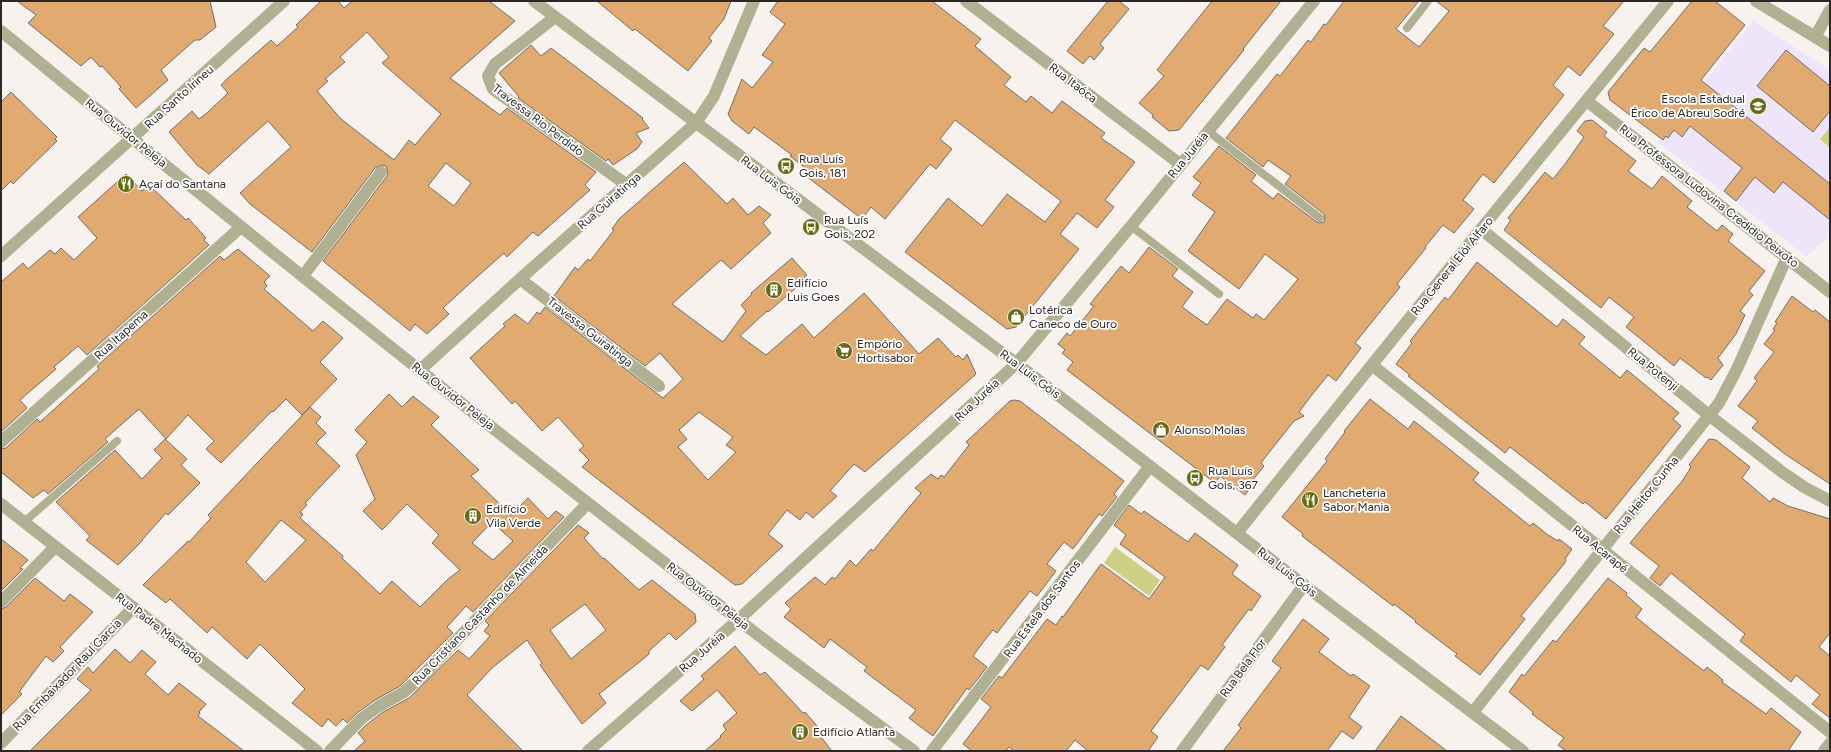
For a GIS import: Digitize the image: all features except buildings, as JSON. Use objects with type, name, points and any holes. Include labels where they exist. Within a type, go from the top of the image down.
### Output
[{"type":"street","name":"Rua Santo Irineu","points":[[1,256],[284,1]]},
{"type":"street","name":"Rua Luis Góis","points":[[534,1],[1016,364],[1523,751]]},
{"type":"street","name":"Rua Guiratinga","points":[[420,370],[520,279],[696,124],[714,96],[754,1]]},
{"type":"street","name":"Rua Itaóca","points":[[966,1],[1180,164]]},
{"type":"street","name":"Rua Juréia","points":[[588,751],[738,620],[1016,364],[1131,226],[1314,1]]},
{"type":"street","name":"Rua General Elói Alfaro","points":[[1237,533],[1481,229],[1668,1]]},
{"type":"street","points":[[1756,1],[1830,46]]},
{"type":"street","points":[[1815,37],[1830,10]]},
{"type":"street","name":"Travessa Rio Perdido","points":[[555,17],[495,64],[488,76],[490,85],[492,89],[627,186]]},
{"type":"street","name":"Rua Ouvidor Peleja","points":[[1,31],[240,227],[588,503],[738,620],[914,751]]},
{"type":"street","name":"Rua Professora Ludovina Credidio Peixoto","points":[[1587,101],[1830,292]]},
{"type":"street","points":[[303,276],[381,172]]},
{"type":"street","name":"Rua Itapema","points":[[1,442],[240,227]]},
{"type":"street","name":"Rua Potenji","points":[[1481,229],[1710,416],[1782,472],[1804,487],[1830,501]]},
{"type":"street","name":"Rua Heitor Cunha","points":[[1473,712],[1719,403],[1737,369],[1787,257]]},
{"type":"street","name":"Travessa Guiratinga","points":[[520,279],[659,386]]},
{"type":"street","name":"Rua Acarapé","points":[[1372,365],[1830,732]]},
{"type":"street","name":"Rua Estela dos Santos","points":[[932,751],[1150,466]]},
{"type":"street","name":"Rua Cristiano Castanho de Almeida","points":[[330,751],[365,716],[404,692],[424,675],[588,503]]},
{"type":"street","name":"Rua Padre Machado","points":[[1,504],[317,751]]},
{"type":"street","points":[[1,602],[55,547]]},
{"type":"street","name":"Rua Bela Flor","points":[[1182,751],[1304,585]]},
{"type":"street","name":"Rua Embaixador Raul Garcia","points":[[1,743],[133,608]]},
{"type":"street","points":[[1824,751],[1830,743]]},
{"type":"lane","points":[[1407,28],[1428,1]]},
{"type":"lane","points":[[1208,131],[1320,218]]},
{"type":"lane","points":[[1131,226],[1219,294]]},
{"type":"lane","points":[[24,522],[117,441]]},
{"type":"shaded area","name":"Escola Estadual Érico de Abreu Sodré","points":[[1753,20],[1830,70],[1830,237],[1806,256],[1657,142]]},
{"type":"green space","points":[[1830,127],[1830,148],[1820,139]]},
{"type":"green space","points":[[1115,547],[1160,580],[1149,596],[1104,563]]},
{"type":"place","name":"Escola Estadual Érico de Abreu Sodré","points":[[1758,106]]},
{"type":"place","name":"Rua Luís Gois, 181","points":[[786,166]]},
{"type":"place","name":"Açaí do Santana","points":[[126,184]]},
{"type":"place","name":"Rua Luís Gois, 202","points":[[811,227]]},
{"type":"place","name":"Edifício Luis Goes","points":[[774,290]]},
{"type":"place","name":"Lotérica Caneco de Ouro","points":[[1016,317]]},
{"type":"place","name":"Empório Hortisabor","points":[[844,351]]},
{"type":"place","name":"Alonso Molas","points":[[1161,430]]},
{"type":"place","name":"Rua Luís Gois, 367","points":[[1195,478]]},
{"type":"place","name":"Lancheteria Sabor Mania","points":[[1310,500]]},
{"type":"place","name":"Edifício Vila Verde","points":[[473,516]]},
{"type":"place","name":"Edifício Atlanta","points":[[800,732]]}]
